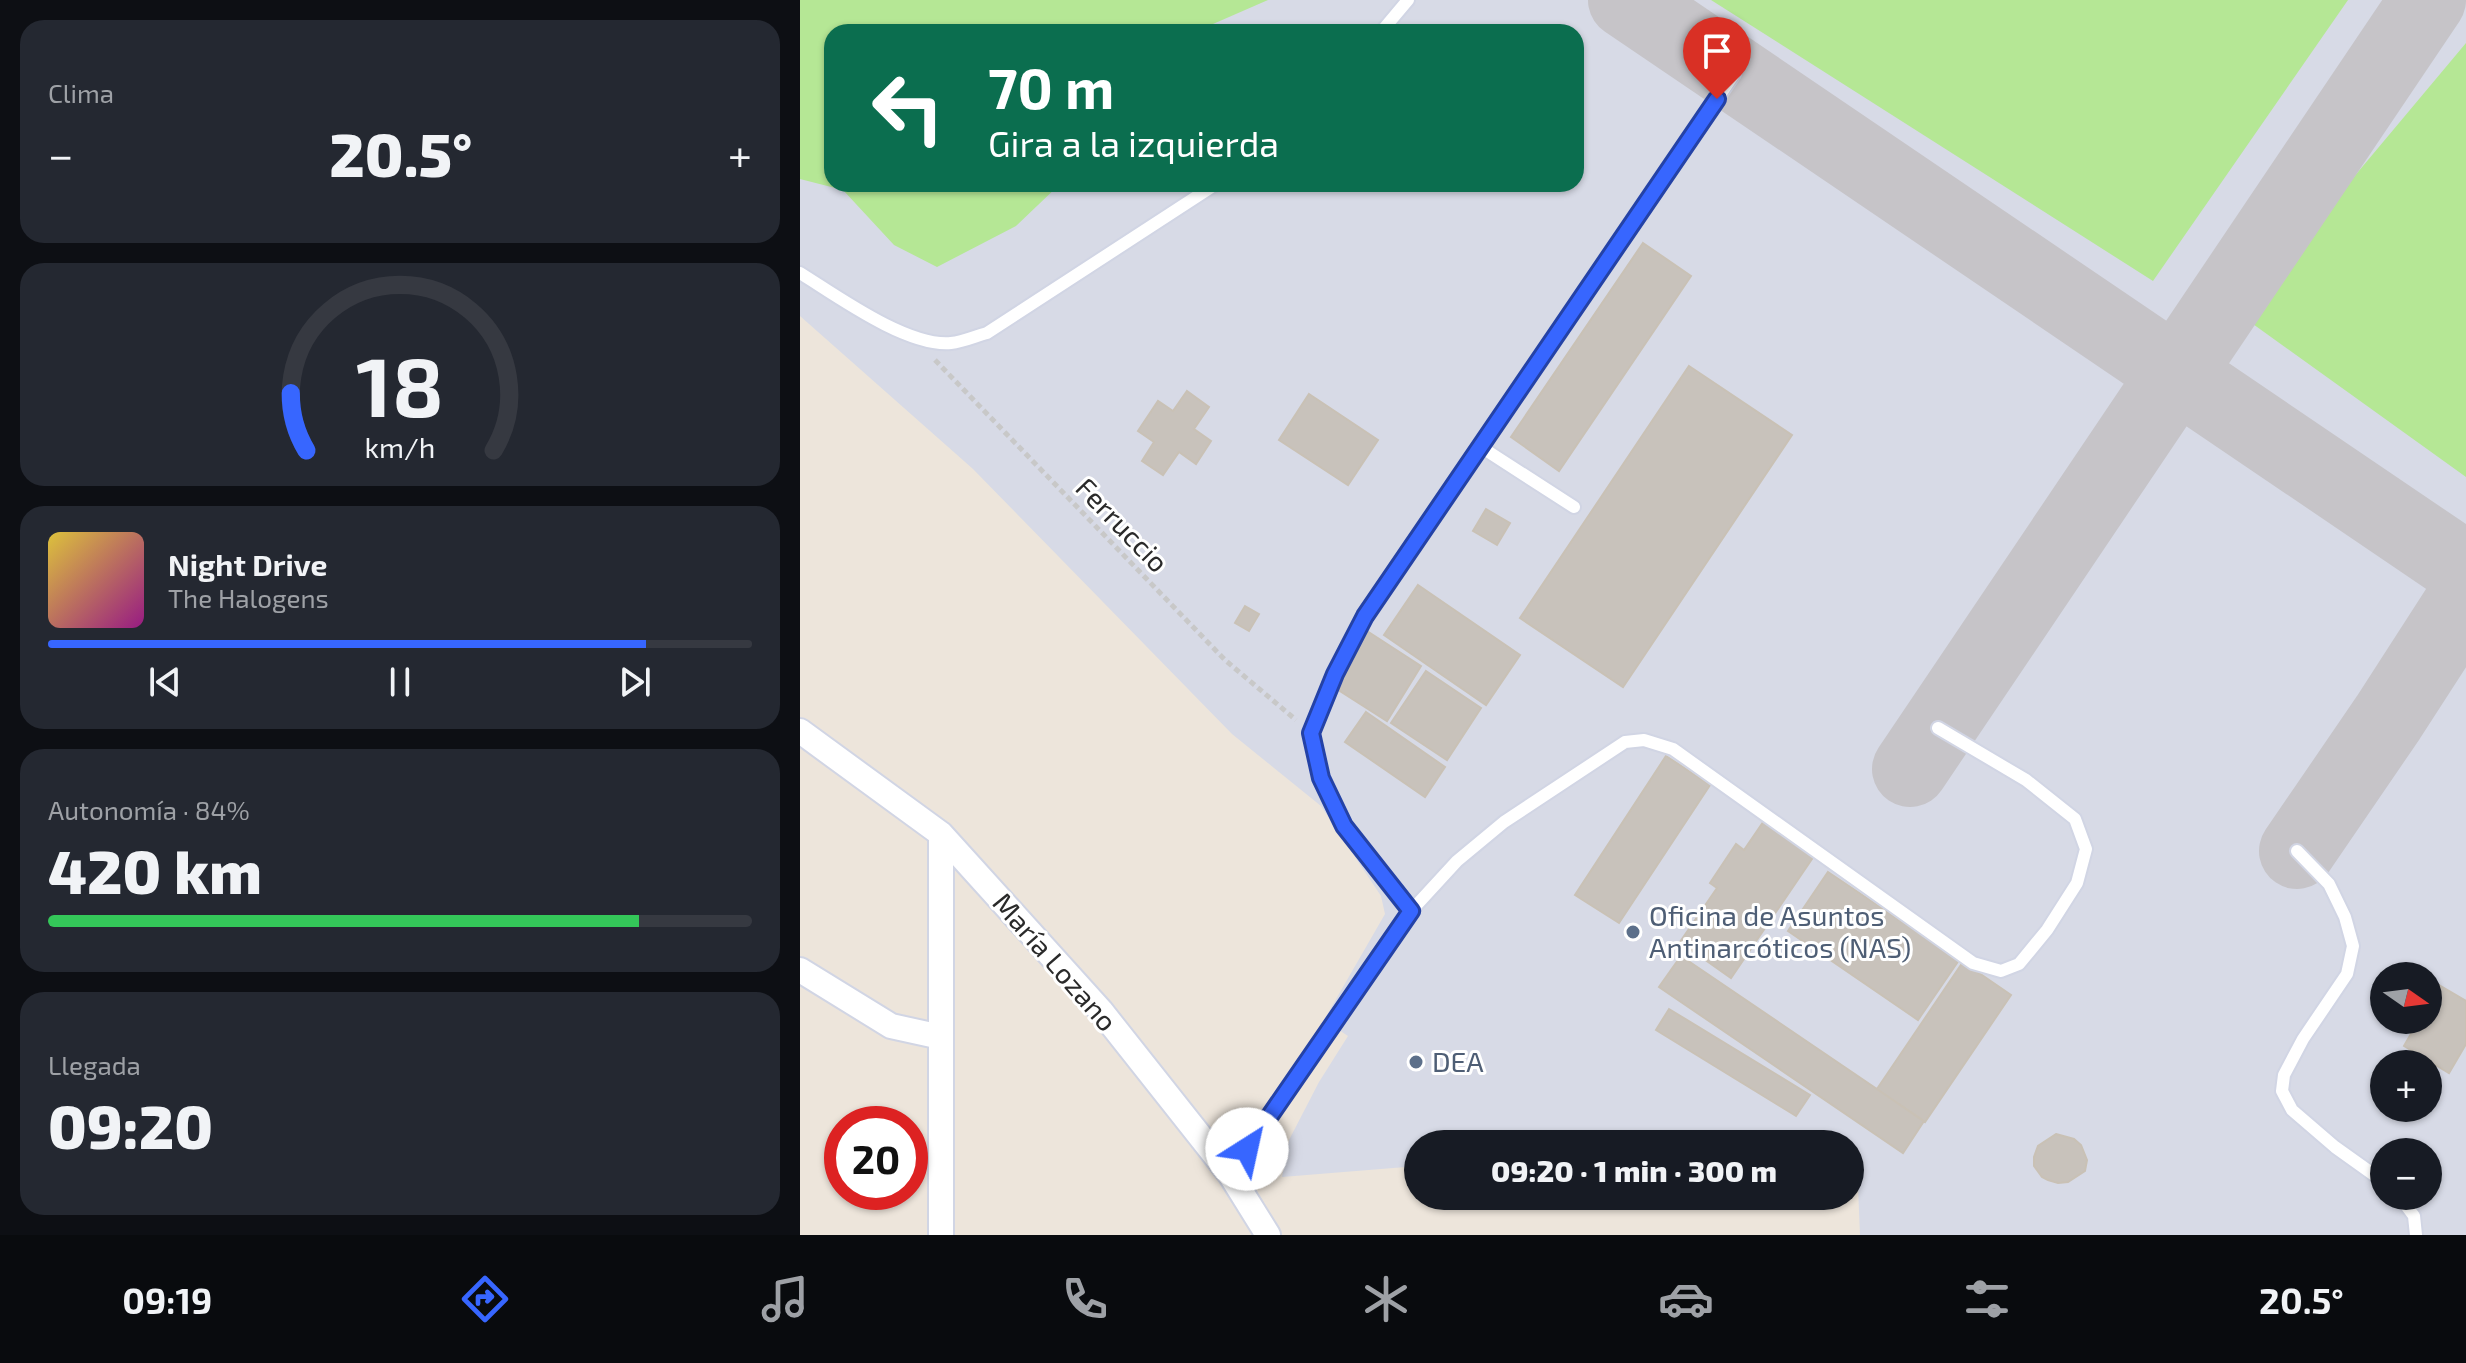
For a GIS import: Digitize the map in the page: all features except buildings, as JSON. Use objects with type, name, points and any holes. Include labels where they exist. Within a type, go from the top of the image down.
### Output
[{"type":"street","name":"María Lozano","points":[[800,731],[941,834],[1101,1011],[1230,1174],[1268,1235]]},
{"type":"street","points":[[941,834],[941,1235]]},
{"type":"street","points":[[800,970],[891,1026],[941,1037]]},
{"type":"lane","points":[[1388,24],[1408,0]]},
{"type":"lane","points":[[1411,911],[1344,826],[1321,778],[1311,733],[1335,674],[1365,616],[1734,74]]},
{"type":"lane","points":[[800,273],[878,321],[912,337],[950,343],[987,333],[1204,192]]},
{"type":"lane","points":[[1481,447],[1574,507]]},
{"type":"lane","points":[[1230,1174],[1411,911],[1457,861],[1504,822],[1625,742],[1644,740],[1673,749],[1973,963],[2001,971],[2019,964],[2047,930],[2077,883],[2086,849],[2075,819],[2026,780],[1938,728]]},
{"type":"lane","points":[[2297,851],[2329,884],[2345,917],[2353,946],[2347,974],[2303,1039],[2284,1075],[2282,1091],[2292,1110],[2370,1172]]},
{"type":"lane","points":[[2410,1210],[2414,1216],[2416,1235]]},
{"type":"path","name":"Ferruccio","points":[[912,337],[1225,660],[1311,733]]},
{"type":"shaded area","points":[[800,0],[2466,0],[2466,1235],[1860,1235],[1859,1210],[1864,1210],[1864,1130],[1404,1130],[1404,1167],[1282,1177],[1289,1140],[1319,1082],[1348,1036],[1324,1020],[1385,914],[1381,896],[1321,806],[1232,734],[973,469],[800,316]]},
{"type":"green space","points":[[800,0],[1268,0],[1213,24],[824,24],[824,185],[800,179]]},
{"type":"green space","points":[[1711,0],[2348,0],[2153,281]]},
{"type":"green space","points":[[2466,43],[2466,477],[2239,314]]},
{"type":"green space","points":[[845,192],[1052,192],[1016,226],[937,267],[894,245]]},
{"type":"taxiway","points":[[1626,0],[2466,570]]},
{"type":"taxiway","points":[[1910,769],[2428,0]]},
{"type":"taxiway","points":[[2297,851],[2466,597]]},
{"type":"place","name":"Oficina de Asuntos Antinarcóticos (NAS)","points":[[1633,932]]},
{"type":"place","name":"DEA","points":[[1416,1062]]},
{"type":"route","points":[[1247,1149],[1411,911],[1344,826],[1321,778],[1311,733],[1335,674],[1365,616],[1717,99]]}]
